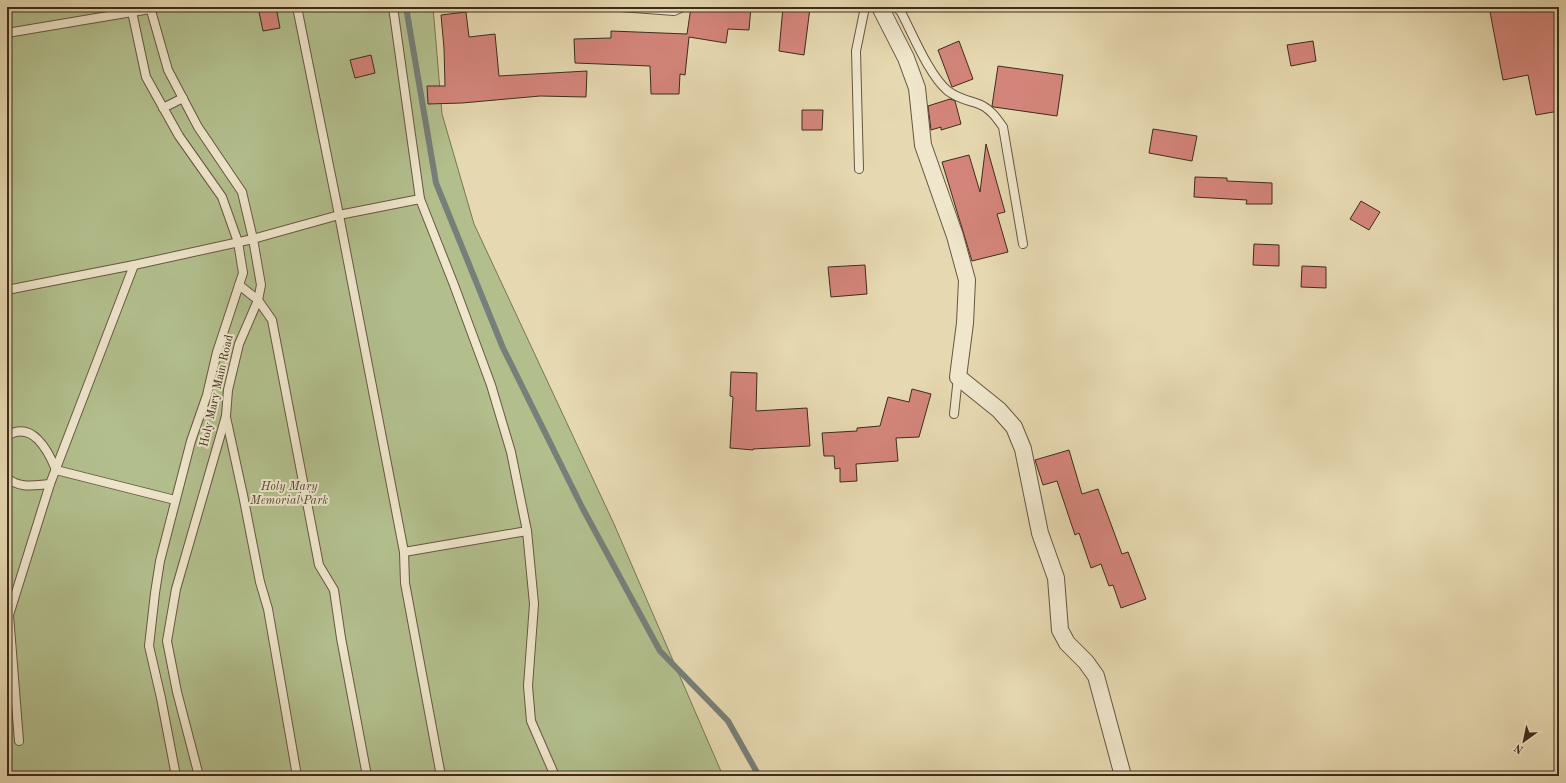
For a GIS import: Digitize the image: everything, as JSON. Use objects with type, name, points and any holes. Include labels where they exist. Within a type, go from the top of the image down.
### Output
[{"type":"street","points":[[880,7],[906,58],[917,88],[923,145],[955,236],[967,280],[966,323],[958,377],[999,410],[1014,427],[1023,449],[1040,533],[1056,578],[1060,630],[1067,643],[1086,662],[1096,676],[1123,776]]},
{"type":"lane","points":[[298,7],[340,214],[404,552],[405,583],[440,776]]},
{"type":"lane","points":[[393,7],[420,199],[491,384],[511,452],[527,531],[534,604],[528,686],[531,721],[555,776]]},
{"type":"lane","points":[[620,7],[674,11],[683,7]]},
{"type":"lane","points":[[859,169],[856,51],[865,7]]},
{"type":"lane","points":[[896,7],[901,12],[931,71],[947,91],[961,99],[978,103],[994,114],[1003,127],[1023,244]]},
{"type":"lane","points":[[7,33],[131,10],[150,8]]},
{"type":"lane","name":"Holy Mary Main Road","points":[[150,8],[168,70],[198,127],[242,192],[254,239],[261,285],[258,300],[239,344],[228,390],[226,416],[176,589],[167,640],[177,692],[199,776]]},
{"type":"lane","name":"Holy Mary Main Road","points":[[131,10],[146,77],[179,136],[222,198],[238,242],[242,273],[217,352],[207,395],[191,441],[160,560],[149,646],[176,776]]},
{"type":"lane","points":[[163,108],[183,98]]},
{"type":"lane","points":[[7,290],[134,266],[254,239],[340,214],[420,199]]},
{"type":"lane","points":[[19,741],[8,615],[50,484],[134,266]]},
{"type":"lane","points":[[239,285],[258,300],[272,320],[319,565],[334,590],[341,638],[367,776]]},
{"type":"lane","points":[[954,414],[958,377]]},
{"type":"lane","points":[[226,416],[260,582],[268,609],[297,776]]},
{"type":"lane","points":[[7,436],[14,431],[26,432],[38,439],[48,451],[56,470]]},
{"type":"lane","points":[[56,470],[175,500]]},
{"type":"lane","points":[[7,478],[12,482],[26,486],[50,484]]},
{"type":"lane","points":[[404,552],[527,531]]},
{"type":"green space","name":"Holy Mary Memorial Park","points":[[7,7],[433,7],[442,114],[474,224],[614,524],[723,776],[7,776]]},
{"type":"building","points":[[258,7],[276,7],[280,28],[263,31]]},
{"type":"building","points":[[691,7],[751,7],[749,30],[728,29],[726,43],[689,37],[685,75],[680,74],[679,94],[651,94],[650,66],[575,63],[574,39],[611,38],[611,31],[687,34]]},
{"type":"building","points":[[783,7],[810,8],[804,55],[779,51]]},
{"type":"building","points":[[1490,7],[1559,7],[1559,111],[1536,115],[1528,75],[1503,80]]},
{"type":"building","points":[[466,12],[469,37],[495,34],[499,76],[587,71],[586,97],[540,96],[462,103],[428,104],[427,86],[445,86],[441,15]]},
{"type":"building","points":[[959,41],[973,79],[952,87],[938,50]]},
{"type":"building","points":[[1313,41],[1316,61],[1291,66],[1287,45]]},
{"type":"building","points":[[371,55],[375,73],[355,78],[350,60]]},
{"type":"building","points":[[998,66],[1063,75],[1057,116],[992,106]]},
{"type":"building","points":[[950,99],[955,101],[961,124],[941,130],[941,127],[931,130],[928,106]]},
{"type":"building","points":[[802,110],[823,110],[822,130],[802,130]]},
{"type":"building","points":[[1153,129],[1197,136],[1192,161],[1149,153]]},
{"type":"building","points":[[986,144],[1005,212],[997,214],[1008,252],[972,261],[942,162],[969,155],[980,192]]},
{"type":"building","points":[[1195,177],[1227,178],[1227,181],[1272,183],[1272,204],[1246,204],[1247,200],[1194,197]]},
{"type":"building","points":[[1361,201],[1380,212],[1369,230],[1350,219]]},
{"type":"building","points":[[1254,244],[1279,245],[1279,266],[1253,265]]},
{"type":"building","points":[[865,265],[867,294],[831,297],[828,267]]},
{"type":"building","points":[[1302,266],[1326,267],[1326,288],[1301,287]]},
{"type":"building","points":[[731,372],[757,373],[756,411],[807,408],[810,446],[753,450],[730,448],[733,397],[730,396]]},
{"type":"building","points":[[912,389],[931,394],[919,437],[896,438],[898,461],[856,464],[857,481],[840,482],[840,468],[835,469],[834,456],[824,456],[822,433],[857,431],[857,428],[880,426],[888,397],[909,402]]},
{"type":"building","points":[[1069,450],[1082,494],[1098,489],[1122,554],[1128,552],[1146,599],[1121,608],[1113,585],[1109,586],[1101,564],[1091,568],[1079,533],[1075,535],[1057,481],[1043,485],[1035,460]]},
{"type":"waterway","points":[[406,7],[436,183],[503,348],[583,509],[660,651],[728,721],[759,776]]}]
